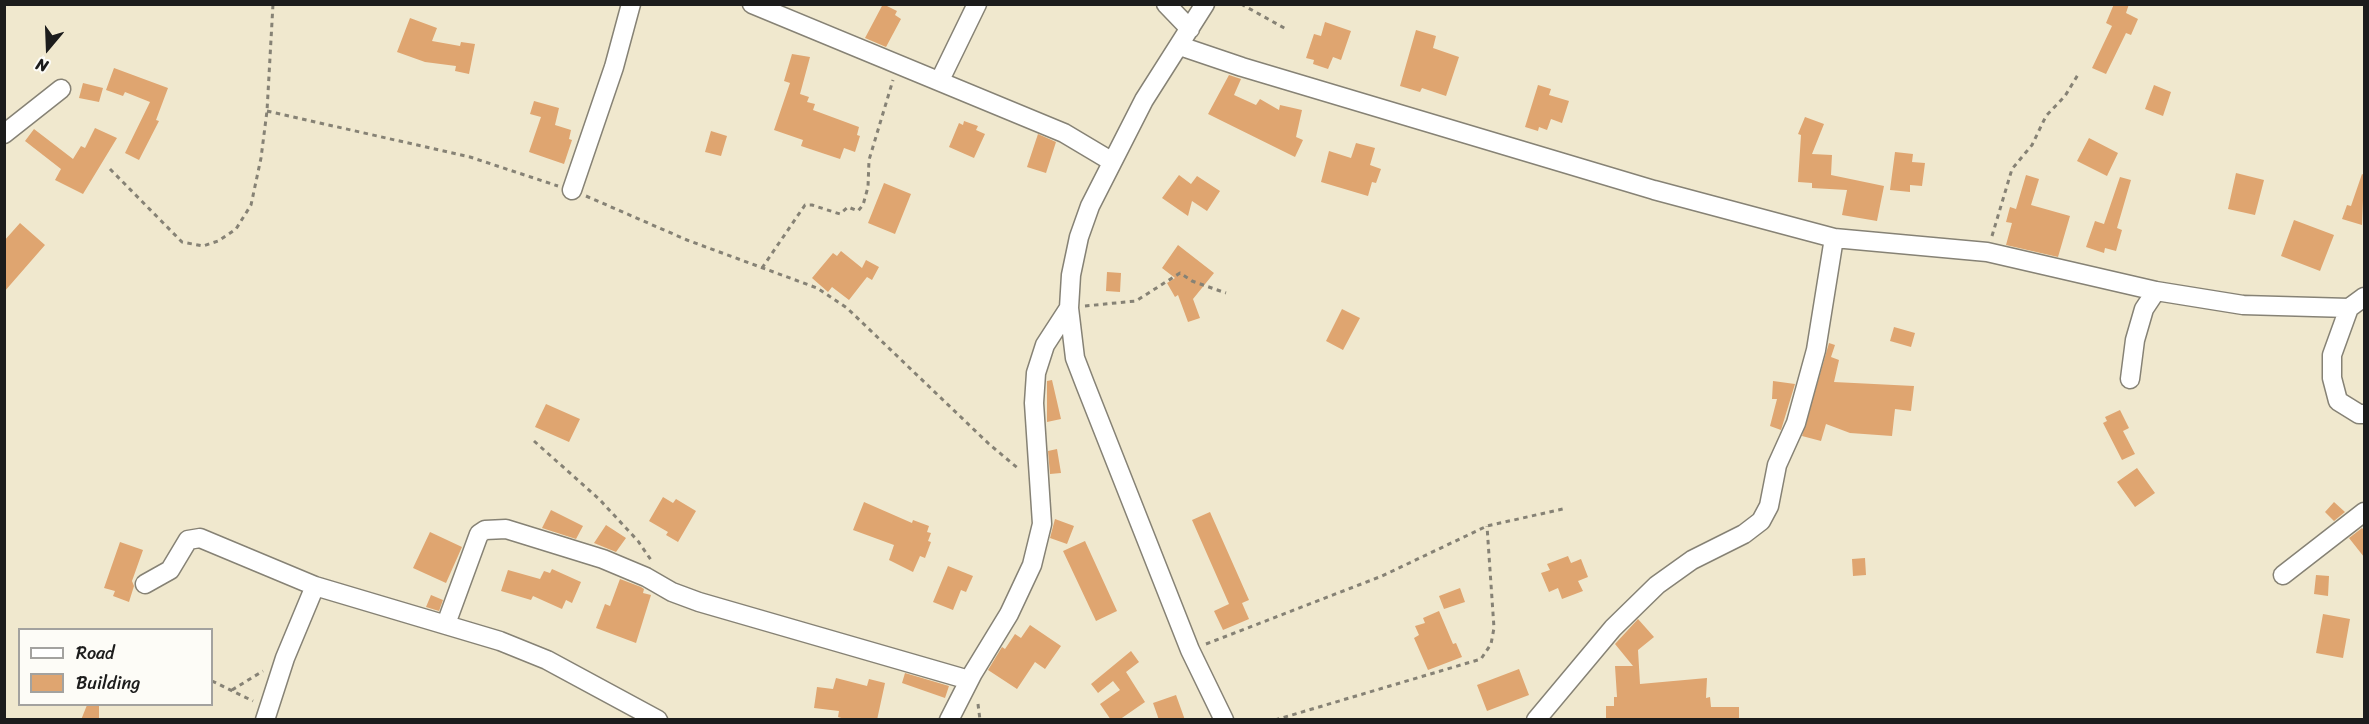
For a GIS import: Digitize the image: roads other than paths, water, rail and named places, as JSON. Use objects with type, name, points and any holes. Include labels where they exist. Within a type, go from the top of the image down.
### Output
[{"type":"street","points":[[572,190],[614,66],[631,4]]},
{"type":"street","points":[[752,4],[898,67],[940,80],[1064,133],[1111,160]]},
{"type":"street","points":[[940,80],[977,4]]},
{"type":"street","points":[[1166,4],[1190,29]]},
{"type":"street","points":[[1205,4],[1143,100],[1111,160],[1079,237],[1071,275],[1069,308],[1075,358],[1190,650],[1224,720]]},
{"type":"street","points":[[1180,46],[1242,67],[1654,190],[1834,238],[1988,252],[2156,291],[2243,305],[2349,308]]},
{"type":"street","points":[[4,134],[61,89]]},
{"type":"street","points":[[1536,720],[1613,628],[1657,585],[1692,560],[1744,534],[1761,521],[1769,506],[1777,465],[1797,423],[1816,350],[1834,238]]},
{"type":"street","points":[[2130,379],[2135,340],[2144,309],[2156,291]]},
{"type":"street","points":[[2364,297],[2349,308],[2332,355],[2332,378],[2338,401],[2359,414],[2364,414]]},
{"type":"street","points":[[949,720],[969,680],[1009,614],[1032,565],[1042,524],[1034,403],[1036,373],[1046,345],[1069,308]]},
{"type":"street","points":[[2283,575],[2364,512]]},
{"type":"street","points":[[446,624],[479,534],[485,530],[506,529],[603,560],[699,602],[969,680]]},
{"type":"street","points":[[145,584],[170,570],[188,540],[193,537],[315,586],[446,624],[547,660],[658,720]]},
{"type":"street","points":[[266,714],[285,658],[315,586]]}]
